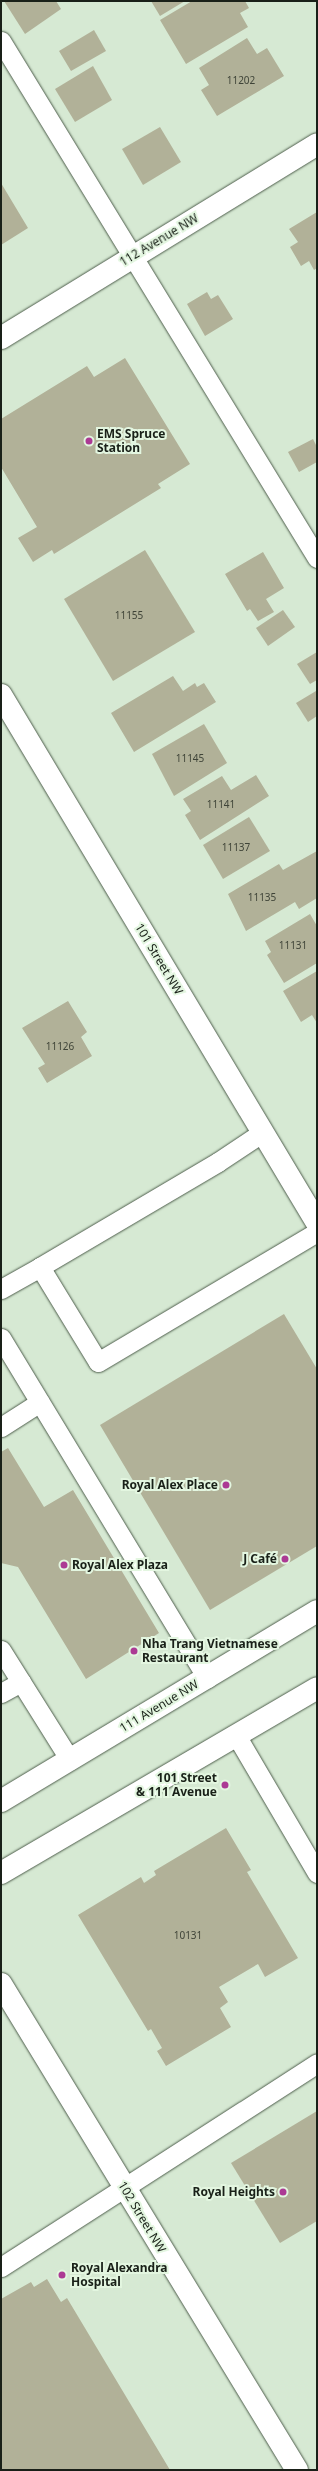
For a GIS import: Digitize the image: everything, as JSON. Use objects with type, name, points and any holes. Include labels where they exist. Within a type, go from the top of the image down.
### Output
[{"type":"street","name":"112 Avenue NW","points":[[1,338],[133,255],[317,144]]},
{"type":"street","name":"101 Street NW","points":[[1,695],[317,1222]]},
{"type":"street","name":"111 Avenue NW","points":[[1,1801],[317,1611]]},
{"type":"street","points":[[1,1873],[236,1735],[315,1692]]},
{"type":"street","name":"102 Street NW","points":[[1,1984],[297,2470]]},
{"type":"lane","points":[[1,41],[317,558]]},
{"type":"lane","points":[[1,1289],[218,1162],[263,1132]]},
{"type":"lane","points":[[40,1267],[98,1362],[317,1232]]},
{"type":"lane","points":[[1,1338],[207,1678]]},
{"type":"lane","points":[[1,1427],[40,1402]]},
{"type":"lane","points":[[1,1650],[70,1760]]},
{"type":"lane","points":[[1,1694],[21,1682]]},
{"type":"lane","points":[[236,1735],[317,1872]]},
{"type":"lane","points":[[1,2267],[48,2239],[123,2186],[317,2063]]},
{"type":"building","points":[[4,1],[56,1],[61,9],[25,34]]},
{"type":"building","points":[[151,1],[185,1],[160,16]]},
{"type":"building","points":[[192,1],[245,1],[249,8],[240,13],[248,27],[186,64],[160,20]]},
{"type":"building","points":[[94,30],[106,51],[71,71],[59,51]]},
{"type":"building","points":[[247,38],[257,54],[267,48],[284,76],[217,116],[201,90],[209,85],[199,68]]},
{"type":"building","points":[[93,66],[112,100],[75,122],[55,89]]},
{"type":"building","points":[[160,127],[181,162],[143,185],[122,149]]},
{"type":"building","points":[[1,183],[28,228],[1,245]]},
{"type":"building","points":[[317,212],[317,268],[314,270],[309,261],[301,266],[290,247],[298,242],[289,229]]},
{"type":"building","points":[[207,292],[211,299],[218,295],[233,319],[205,336],[187,304]]},
{"type":"building","name":"EMS Spruce Station","points":[[125,358],[190,464],[158,484],[161,488],[54,554],[52,550],[33,562],[18,538],[37,527],[1,467],[1,419],[87,366],[94,377]]},
{"type":"building","points":[[313,439],[317,447],[317,462],[299,472],[288,452]]},
{"type":"building","points":[[145,550],[195,632],[113,681],[64,599]]},
{"type":"building","points":[[263,552],[284,588],[266,599],[274,612],[258,621],[250,609],[247,611],[225,574]]},
{"type":"building","points":[[283,610],[295,627],[268,646],[256,628]]},
{"type":"building","points":[[317,652],[317,680],[310,684],[297,664]]},
{"type":"building","points":[[173,676],[183,691],[195,683],[197,687],[204,683],[216,702],[134,752],[111,713]]},
{"type":"building","points":[[316,691],[317,716],[308,722],[296,703]]},
{"type":"building","points":[[204,724],[227,763],[174,796],[152,754]]},
{"type":"building","points":[[256,775],[269,796],[200,840],[185,815],[191,811],[183,799],[222,776],[231,790]]},
{"type":"building","points":[[249,817],[270,851],[223,879],[203,845]]},
{"type":"building","points":[[317,851],[317,898],[299,909],[295,902],[246,931],[228,894],[279,864],[283,870]]},
{"type":"building","points":[[310,914],[317,926],[317,963],[284,983],[267,955],[271,952],[265,941]]},
{"type":"building","points":[[317,971],[317,1023],[312,1015],[301,1022],[283,991]]},
{"type":"building","points":[[68,1001],[87,1032],[81,1037],[92,1056],[47,1083],[38,1068],[45,1064],[22,1028]]},
{"type":"building","name":"Royal Alex Place","points":[[284,1314],[317,1369],[317,1546],[210,1610],[100,1425]]},
{"type":"building","name":"Royal Alex Plaza","points":[[8,1448],[44,1507],[73,1490],[159,1633],[86,1679],[18,1567],[1,1563],[1,1452]]},
{"type":"building","points":[[226,1828],[251,1870],[247,1872],[298,1958],[265,1977],[258,1964],[219,1987],[228,2002],[220,2008],[231,2027],[166,2066],[157,2051],[162,2048],[151,2029],[148,2031],[78,1915],[141,1877],[144,1883],[156,1875],[154,1871]]},
{"type":"building","name":"Royal Heights","points":[[317,2111],[317,2221],[280,2243],[231,2163]]},
{"type":"building","points":[[47,2279],[61,2302],[67,2298],[170,2470],[1,2470],[1,2299],[31,2282],[34,2287]]},
{"type":"place","name":"EMS Spruce Station","points":[[89,441]]},
{"type":"place","name":"Royal Alex Place","points":[[226,1485]]},
{"type":"place","name":"J Café","points":[[285,1559]]},
{"type":"place","name":"Royal Alex Plaza","points":[[64,1565]]},
{"type":"place","name":"Nha Trang Vietnamese Restaurant","points":[[134,1651]]},
{"type":"place","name":"101 Street & 111 Avenue","points":[[225,1785]]},
{"type":"place","name":"Royal Heights","points":[[283,2192]]},
{"type":"place","name":"Royal Alexandra Hospital","points":[[62,2275]]}]
